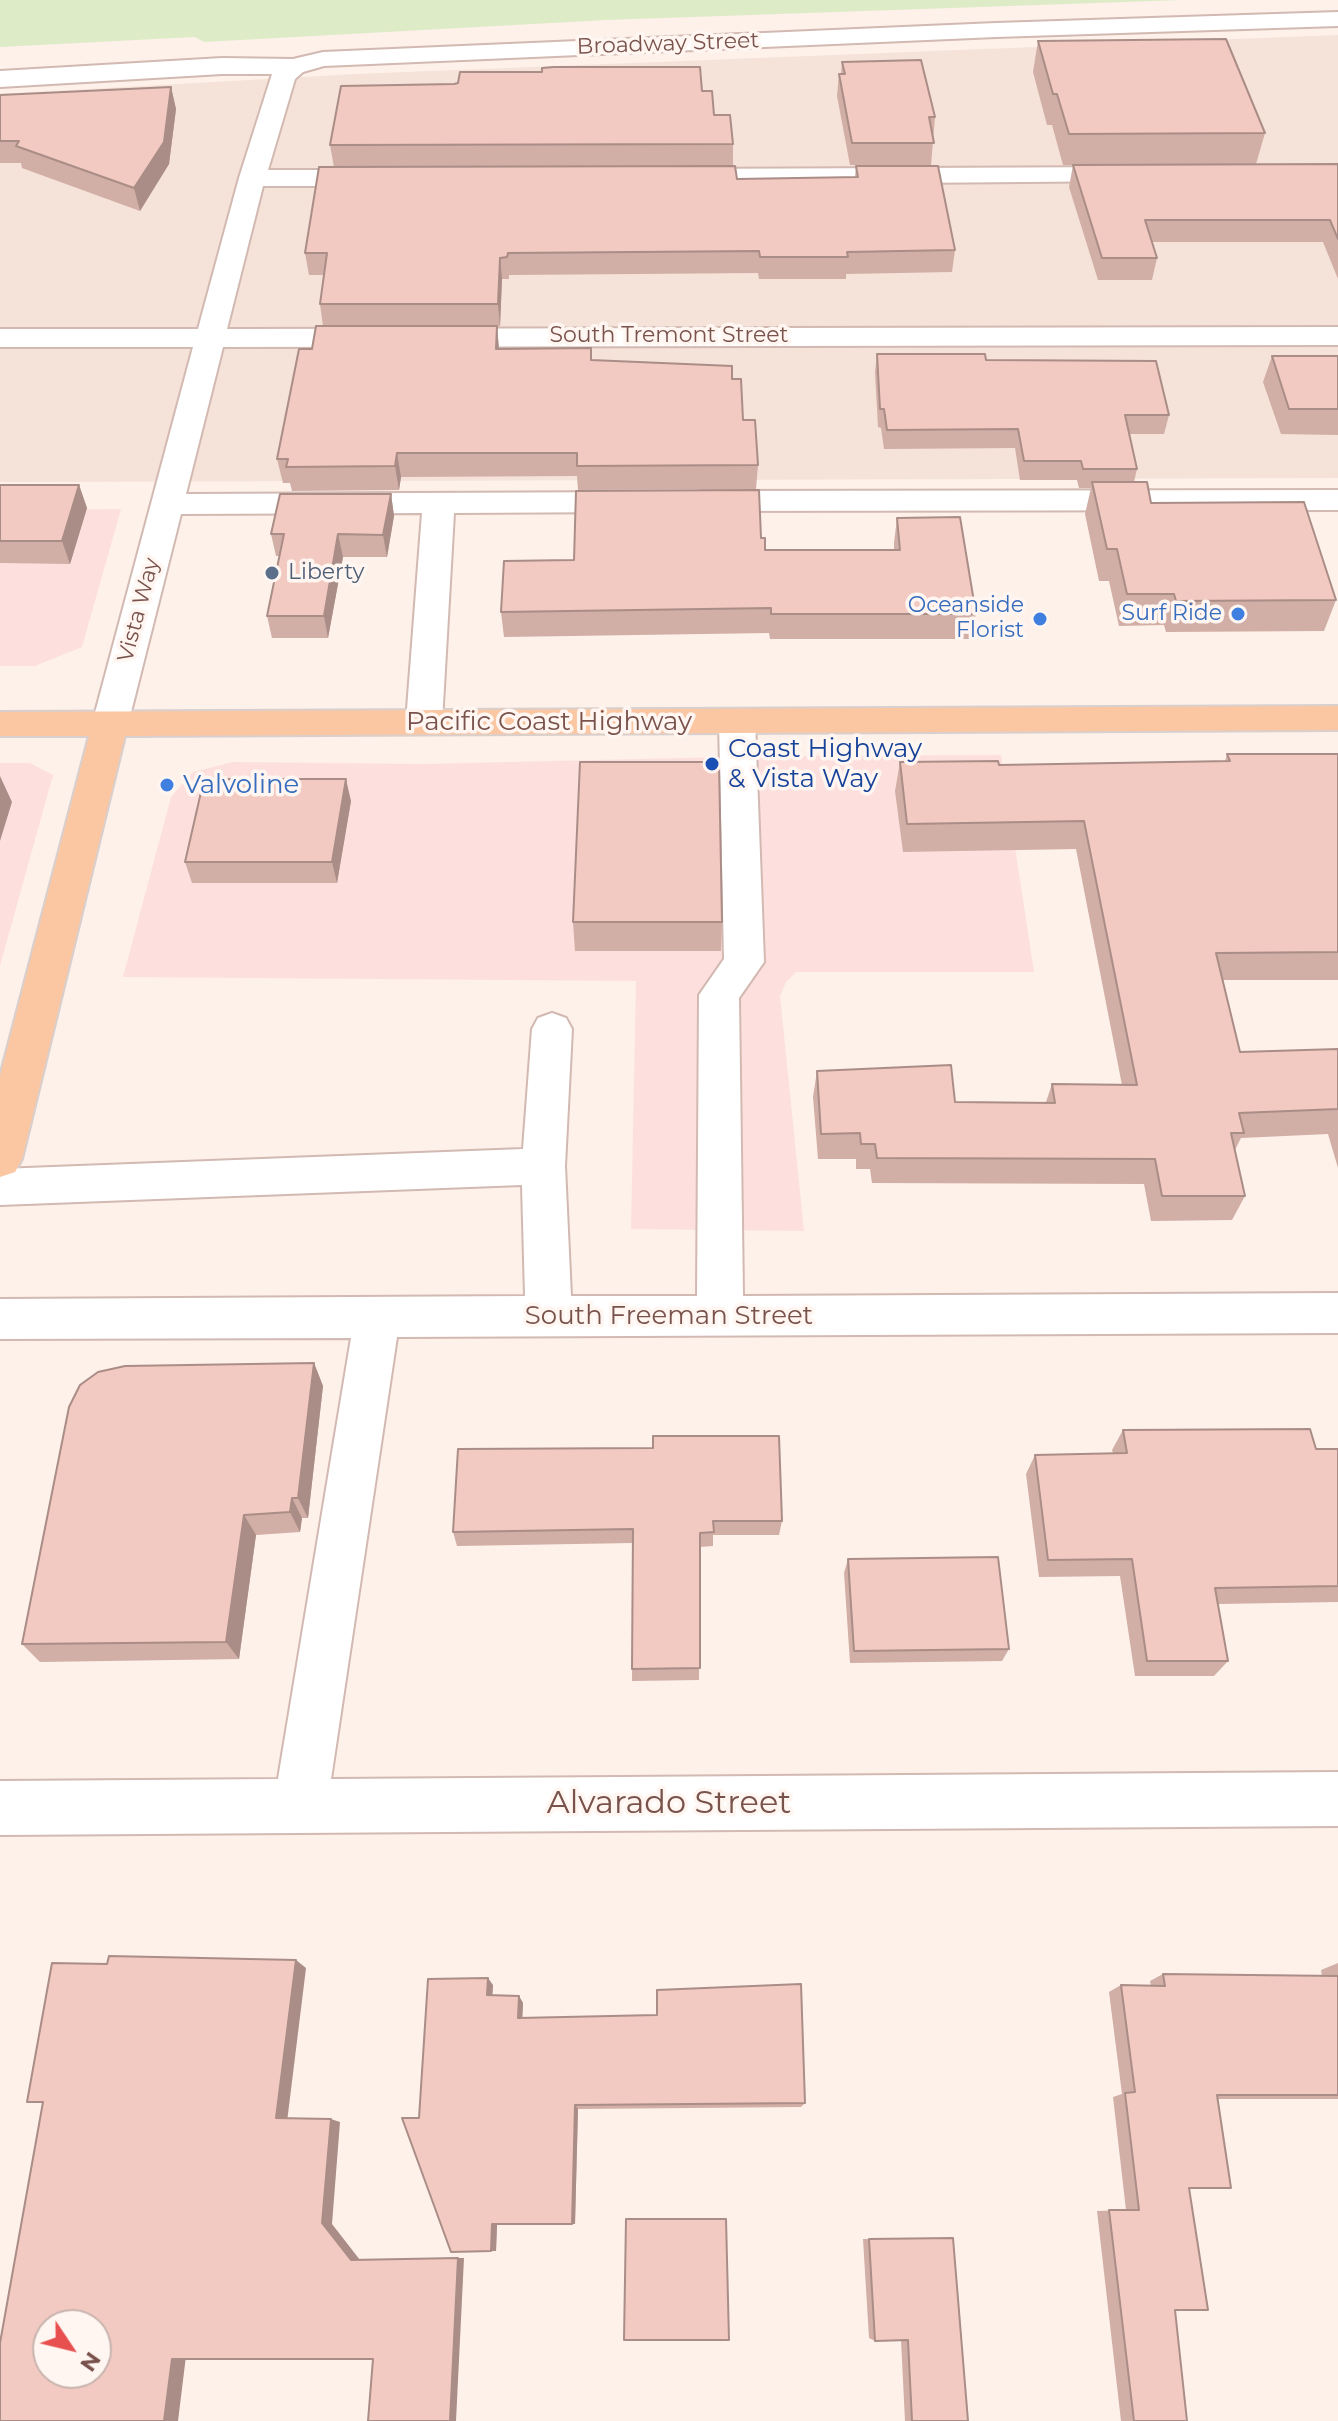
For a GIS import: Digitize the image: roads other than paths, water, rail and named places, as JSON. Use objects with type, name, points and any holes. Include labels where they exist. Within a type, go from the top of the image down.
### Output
[{"type":"main road","name":"Pacific Coast Highway","points":[[0,724],[1338,718]]},
{"type":"main road","name":"Vista Way","points":[[0,1159],[110,724]]},
{"type":"street","name":"Broadway Street","points":[[0,79],[222,66],[294,67],[323,59],[965,31],[1338,19]]},
{"type":"street","name":"Vista Way","points":[[110,724],[252,178],[283,76],[294,67]]},
{"type":"street","points":[[651,177],[1162,175]]},
{"type":"street","points":[[252,178],[396,178]]},
{"type":"street","name":"South Tremont Street","points":[[0,338],[1338,336]]},
{"type":"street","points":[[167,504],[1338,500]]},
{"type":"street","points":[[424,722],[439,502]]},
{"type":"street","points":[[720,1316],[719,995],[744,962],[737,721]]},
{"type":"street","points":[[549,1317],[543,1166],[552,1029]]},
{"type":"street","points":[[0,1187],[543,1166]]},
{"type":"street","name":"South Freeman Street","points":[[0,1319],[1338,1313]]},
{"type":"street","points":[[300,1806],[377,1317]]},
{"type":"street","name":"Alvarado Street","points":[[0,1808],[1338,1799]]},
{"type":"place","name":"Liberty","points":[[272,573]]},
{"type":"place","name":"Surf Ride","points":[[1238,614]]},
{"type":"place","name":"Oceanside Florist","points":[[1040,619]]},
{"type":"place","name":"Coast Highway & Vista Way","points":[[712,764]]},
{"type":"place","name":"Valvoline","points":[[167,785]]}]
